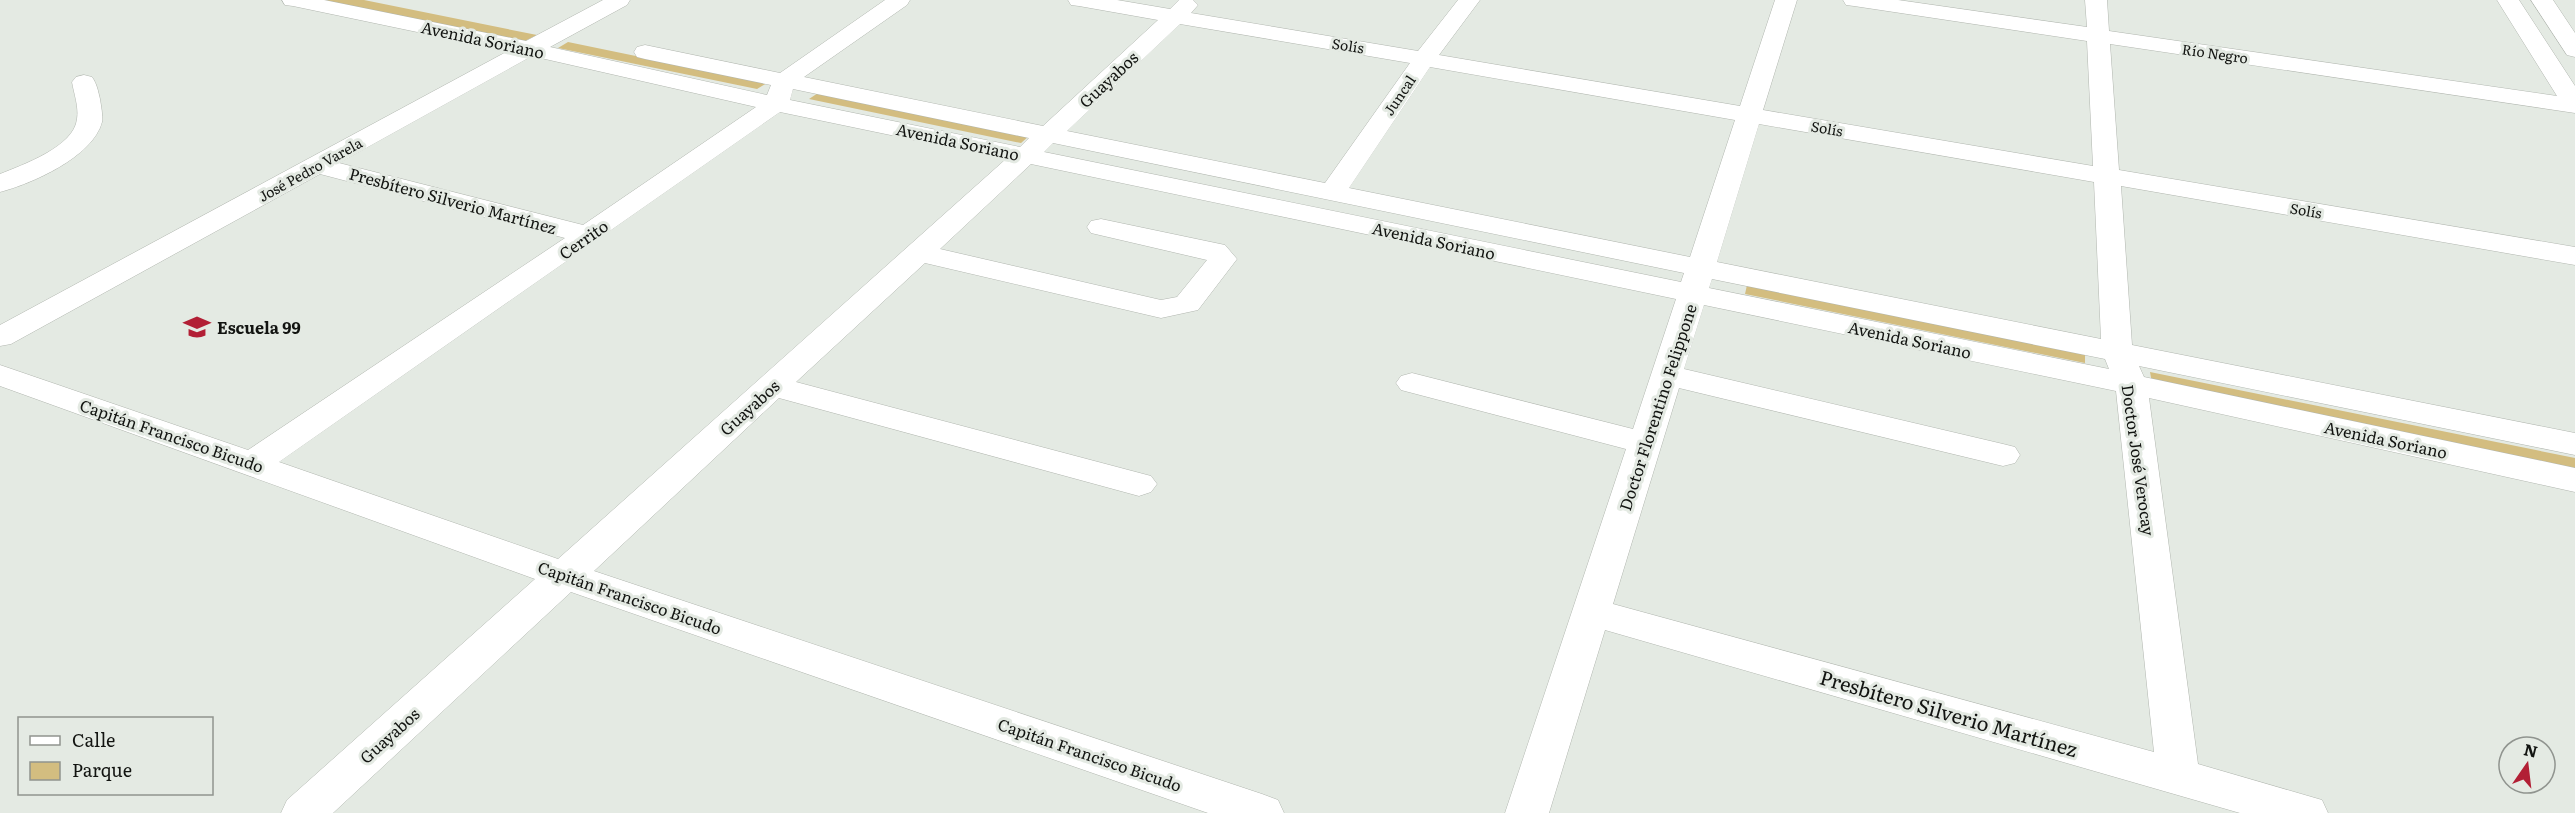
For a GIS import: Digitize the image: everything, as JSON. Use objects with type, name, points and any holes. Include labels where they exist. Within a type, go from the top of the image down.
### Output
[{"type":"street","name":"Avenida Soriano","points":[[293,0],[530,49],[780,92],[1696,281],[2117,351],[2575,444]]},
{"type":"street","name":"Avenida Soriano","points":[[389,0],[557,34],[780,92]]},
{"type":"street","name":"José Pedro Varela","points":[[0,337],[619,0]]},
{"type":"street","name":"Cerrito","points":[[252,464],[588,236],[898,0]]},
{"type":"street","name":"Solís","points":[[1079,0],[1184,8],[1425,58],[2575,256]]},
{"type":"street","name":"Juncal","points":[[1333,191],[1425,58],[1469,0]]},
{"type":"street","name":"Doctor Florentino Felippone","points":[[1527,813],[1786,0]]},
{"type":"street","name":"Río Negro","points":[[1854,0],[2575,105]]},
{"type":"street","name":"Doctor José Verocay","points":[[2096,0],[2117,351],[2131,384],[2178,777]]},
{"type":"street","points":[[2508,0],[2575,105]]},
{"type":"street","points":[[2542,0],[2575,50]]},
{"type":"street","name":"Guayabos","points":[[303,813],[1038,144],[1184,8]]},
{"type":"street","points":[[0,184],[48,162],[80,142],[90,123],[84,82]]},
{"type":"street","name":"Avenida Soriano","points":[[1038,144],[1333,191],[1696,281],[2131,384],[2575,480]]},
{"type":"street","name":"Presbítero Silverio Martínez","points":[[317,165],[588,236]]},
{"type":"street","points":[[918,253],[1161,309],[1187,304],[1223,259],[1215,250],[1101,227]]},
{"type":"street","name":"Capitán Francisco Bicudo","points":[[0,375],[564,575],[1262,813]]},
{"type":"street","points":[[1667,375],[2003,455]]},
{"type":"street","points":[[1412,383],[1645,442]]},
{"type":"street","points":[[772,386],[1139,484]]},
{"type":"street","name":"Presbítero Silverio Martínez","points":[[1591,612],[2306,813]]},
{"type":"green space","points":[[322,0],[364,0],[537,35],[525,41]]},
{"type":"green space","points":[[568,42],[767,83],[757,89],[558,48]]},
{"type":"green space","points":[[818,93],[1029,136],[1021,143],[809,99]]},
{"type":"green space","points":[[1747,285],[2085,352],[2085,363],[1745,294]]},
{"type":"green space","points":[[2150,372],[2575,458],[2575,469],[2152,383]]},
{"type":"place","name":"Escuela 99","points":[[197,327]]}]
